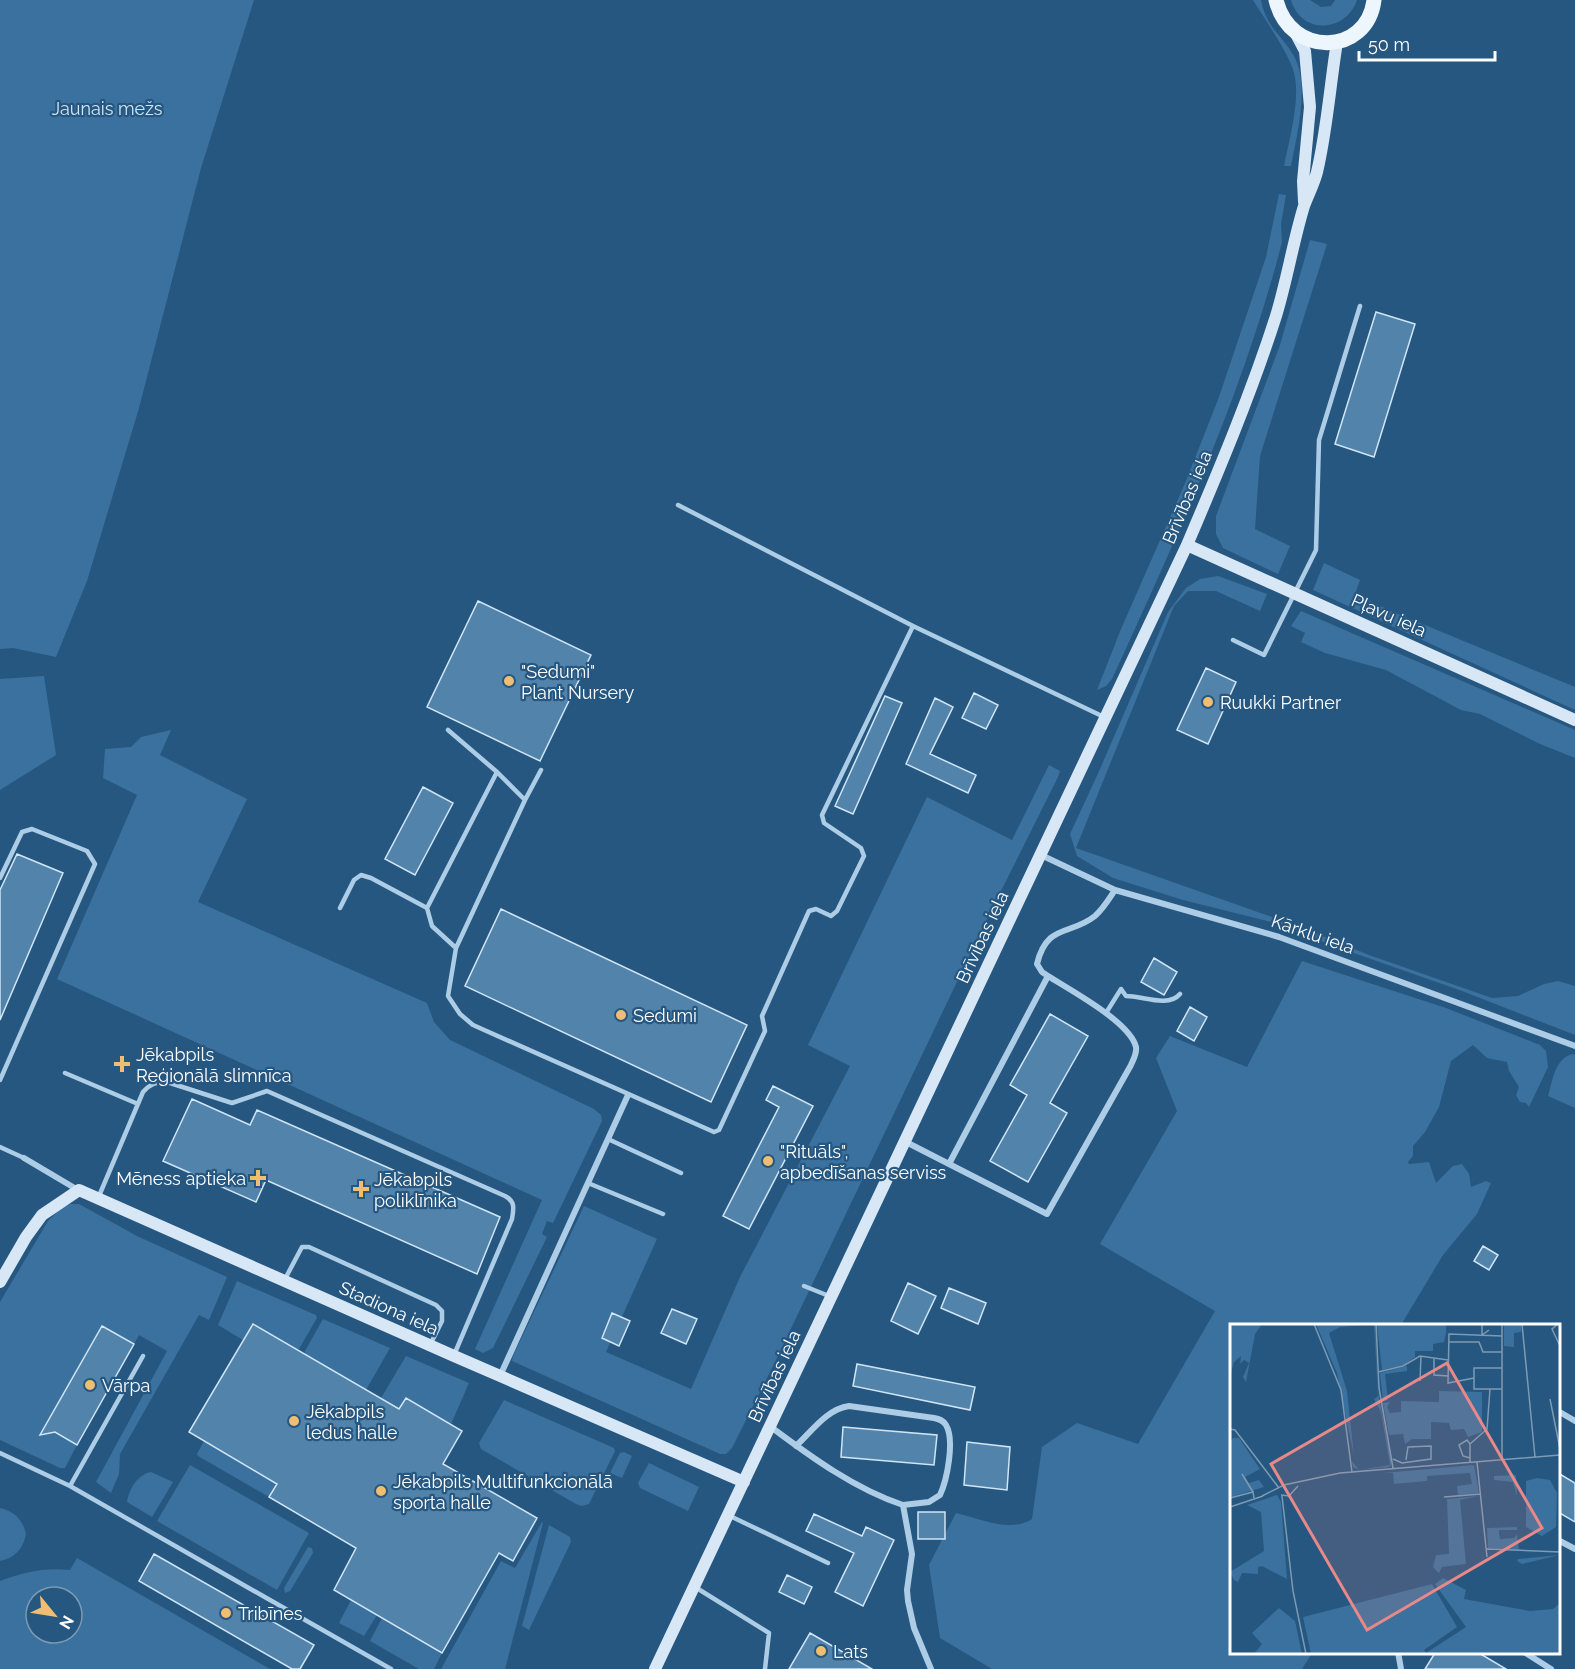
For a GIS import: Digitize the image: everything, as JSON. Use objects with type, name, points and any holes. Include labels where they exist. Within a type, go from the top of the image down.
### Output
[{"type":"main road","points":[[1276,0],[1286,24],[1296,34],[1322,43],[1337,42],[1350,37],[1361,28],[1369,17],[1374,0]]},
{"type":"main road","name":"Brīvības iela","points":[[1296,34],[1305,51],[1310,107],[1303,181],[1304,206]]},
{"type":"main road","name":"Brīvības iela","points":[[659,1668],[694,1587],[1187,545],[1226,454],[1254,381],[1276,314],[1304,206],[1318,164],[1326,126],[1331,73],[1337,42]]},
{"type":"main road","name":"Pļavu iela","points":[[1187,545],[1575,720]]},
{"type":"main road","points":[[0,1282],[26,1237],[42,1215],[79,1190]]},
{"type":"main road","name":"Stadiona iela","points":[[79,1190],[744,1482]]},
{"type":"street","name":"Kārklu iela","points":[[1041,855],[1115,890],[1279,937],[1575,1046]]},
{"type":"street","points":[[906,1142],[1047,1214],[1136,1050],[1134,1043],[1106,1012],[1042,972],[1037,964],[1040,951],[1047,940],[1094,916],[1115,890]]},
{"type":"street","points":[[949,1164],[1048,976]]},
{"type":"street","points":[[500,1376],[628,1095]]},
{"type":"street","name":"Stadiona iela","points":[[24,1158],[79,1190]]},
{"type":"street","points":[[771,1427],[796,1446],[846,1478],[903,1505],[933,1501],[938,1498],[947,1475],[949,1446],[947,1427],[942,1420],[934,1418],[849,1406],[842,1407],[830,1414],[796,1446]]},
{"type":"street","points":[[1560,1412],[1575,1421]]},
{"type":"street","points":[[903,1505],[912,1554],[907,1590],[908,1601],[914,1628],[931,1669]]},
{"type":"street","points":[[1560,1541],[1575,1550]]},
{"type":"street","points":[[1398,1654],[1401,1669]]},
{"type":"street","points":[[1526,1654],[1551,1669]]},
{"type":"lane","points":[[1233,640],[1264,655],[1316,550],[1318,440],[1360,306]]},
{"type":"lane","points":[[678,505],[913,626],[1105,717]]},
{"type":"lane","points":[[541,770],[456,948],[448,996],[460,1014],[473,1025],[714,1132],[720,1130],[765,1031],[762,1016],[809,911],[816,909],[831,916],[837,911],[864,856],[861,848],[824,823],[822,815],[913,626]]},
{"type":"lane","points":[[448,730],[497,772],[525,800]]},
{"type":"lane","points":[[456,948],[432,926],[428,908],[497,772]]},
{"type":"lane","points":[[0,878],[22,832],[32,829],[87,851],[95,864],[0,1080]]},
{"type":"lane","points":[[340,908],[354,880],[361,875],[428,908]]},
{"type":"lane","points":[[1106,1012],[1121,989],[1126,996],[1164,1001],[1173,1000],[1180,994]]},
{"type":"lane","points":[[65,1073],[138,1104]]},
{"type":"lane","points":[[98,1199],[138,1104],[149,1084],[167,1082],[232,1103],[267,1091],[511,1199],[514,1206],[512,1219],[454,1356]]},
{"type":"lane","points":[[608,1139],[681,1173]]},
{"type":"lane","points":[[0,1147],[24,1158]]},
{"type":"lane","points":[[588,1183],[663,1214]]},
{"type":"lane","points":[[284,1281],[302,1247],[309,1247],[436,1305],[442,1311],[442,1321],[429,1345]]},
{"type":"lane","points":[[804,1286],[832,1297]]},
{"type":"lane","points":[[70,1486],[143,1356]]},
{"type":"lane","points":[[0,1453],[70,1486],[391,1669]]},
{"type":"lane","points":[[729,1515],[828,1563]]},
{"type":"lane","points":[[694,1587],[769,1633],[765,1669]]},
{"type":"green space","name":"Jaunais mežs","points":[[0,0],[254,0],[201,168],[139,408],[87,581],[56,657],[13,648],[0,649]]},
{"type":"green space","points":[[1253,0],[1261,0],[1266,17],[1289,48],[1299,68],[1301,110],[1291,166],[1284,166],[1295,107],[1294,73],[1282,47]]},
{"type":"green space","points":[[1291,0],[1310,0],[1321,7],[1331,6],[1335,0],[1357,0],[1343,19],[1324,26],[1304,19],[1296,11]]},
{"type":"green space","points":[[1279,194],[1286,195],[1281,224],[1282,242],[1266,299],[1228,410],[1184,518],[1112,679],[1106,686],[1097,690],[1121,629],[1186,481],[1219,397],[1266,257]]},
{"type":"green space","points":[[1310,240],[1327,244],[1260,456],[1255,529],[1290,546],[1278,574],[1223,548],[1216,534],[1216,516],[1280,345]]},
{"type":"green space","points":[[1324,563],[1360,580],[1355,594],[1575,687],[1575,710],[1313,590]]},
{"type":"green space","points":[[1218,576],[1267,594],[1260,611],[1216,591],[1188,591],[1174,606],[1076,848],[1492,998],[1518,996],[1544,984],[1558,981],[1575,986],[1575,1035],[1462,991],[1328,944],[1283,925],[1183,900],[1113,878],[1077,856],[1070,834],[1168,612],[1186,588],[1200,579]]},
{"type":"green space","points":[[1301,611],[1575,730],[1575,758],[1540,744],[1480,714],[1461,710],[1386,670],[1325,653],[1301,642],[1305,633],[1291,626]]},
{"type":"green space","points":[[44,676],[56,755],[0,790],[0,679]]},
{"type":"green space","points":[[171,730],[160,755],[247,799],[198,902],[427,1003],[434,1022],[450,1040],[594,1109],[601,1115],[602,1121],[553,1223],[547,1221],[542,1234],[547,1237],[493,1348],[483,1353],[475,1349],[542,1200],[57,979],[137,795],[103,778],[105,749],[131,747],[141,737]]},
{"type":"green space","points":[[1049,765],[1060,771],[1058,777],[732,1448],[726,1454],[720,1454],[512,1361],[584,1206],[657,1239],[606,1352],[691,1389],[740,1277],[850,1066],[808,1045],[927,797],[1012,840]]},
{"type":"green space","points":[[1302,961],[1446,1008],[1540,1045],[1546,1051],[1548,1067],[1529,1107],[1526,1103],[1520,1102],[1516,1095],[1519,1087],[1509,1071],[1507,1062],[1487,1058],[1473,1045],[1451,1061],[1439,1107],[1425,1132],[1413,1146],[1413,1156],[1408,1162],[1409,1164],[1429,1162],[1436,1183],[1453,1166],[1462,1164],[1469,1174],[1471,1187],[1486,1181],[1491,1183],[1477,1214],[1443,1255],[1402,1324],[1230,1324],[1230,1654],[1311,1654],[1302,1669],[992,1669],[940,1638],[929,1565],[956,1513],[1005,1525],[1023,1523],[1032,1519],[1042,1447],[1077,1423],[1138,1444],[1215,1311],[1100,1244],[1177,1111],[1156,1058],[1170,1036],[1247,1067]]},
{"type":"green space","points":[[1572,1054],[1575,1055],[1575,1108],[1548,1096],[1558,1066],[1561,1061]]},
{"type":"green space","points":[[79,1204],[137,1236],[227,1277],[209,1320],[199,1315],[120,1454],[119,1474],[111,1493],[96,1482],[167,1351],[139,1335],[134,1344],[102,1326],[45,1426],[47,1432],[54,1431],[77,1445],[65,1468],[60,1468],[0,1440],[0,1302],[48,1221],[62,1207]]},
{"type":"green space","points":[[237,1281],[316,1315],[317,1318],[299,1349],[253,1324],[243,1340],[218,1325]]},
{"type":"green space","points":[[323,1319],[390,1348],[366,1390],[305,1354]]},
{"type":"green space","points":[[406,1356],[469,1383],[451,1424],[406,1399],[399,1409],[381,1398]]},
{"type":"green space","points":[[504,1400],[614,1448],[615,1451],[589,1504],[582,1506],[576,1504],[481,1449],[479,1443]]},
{"type":"green space","points":[[204,1441],[277,1484],[269,1497],[198,1456]]},
{"type":"green space","points":[[624,1452],[632,1456],[622,1478],[610,1473],[620,1453]]},
{"type":"green space","points":[[649,1463],[699,1487],[688,1511],[640,1488],[638,1483]]},
{"type":"green space","points":[[190,1465],[309,1533],[277,1590],[157,1521]]},
{"type":"green space","points":[[151,1472],[173,1482],[152,1517],[127,1502],[135,1483],[146,1473]]},
{"type":"green space","points":[[0,1508],[10,1511],[17,1517],[23,1524],[26,1534],[18,1552],[0,1561]]},
{"type":"green space","points":[[542,1522],[505,1669],[441,1669],[501,1561],[515,1568]]},
{"type":"green space","points":[[549,1525],[570,1537],[571,1542],[529,1630],[522,1626]]},
{"type":"green space","points":[[308,1547],[312,1548],[313,1553],[290,1591],[285,1593],[284,1588]]},
{"type":"green space","points":[[77,1558],[270,1669],[0,1669],[0,1581],[17,1575],[52,1569],[70,1570]]},
{"type":"green space","points":[[351,1600],[377,1615],[364,1636],[339,1623]]},
{"type":"green space","points":[[382,1618],[442,1653],[434,1669],[419,1669],[370,1641]]},
{"type":"building","points":[[1376,312],[1415,324],[1374,457],[1335,444]]},
{"type":"building","name":"\"Sedumi\" Plant Nursery","points":[[478,601],[591,655],[540,761],[427,707]]},
{"type":"building","points":[[1206,668],[1236,682],[1208,744],[1177,730]]},
{"type":"building","points":[[974,693],[998,705],[986,729],[962,718]]},
{"type":"building","points":[[885,696],[902,703],[853,814],[835,806]]},
{"type":"building","points":[[935,698],[953,707],[930,754],[976,775],[968,793],[906,764]]},
{"type":"building","points":[[423,787],[453,803],[415,875],[385,859]]},
{"type":"building","points":[[17,854],[63,873],[0,1020],[0,890]]},
{"type":"building","points":[[501,909],[747,1025],[711,1102],[465,986]]},
{"type":"building","points":[[1154,958],[1177,972],[1164,995],[1141,982]]},
{"type":"building","points":[[1190,1007],[1207,1017],[1194,1041],[1177,1031]]},
{"type":"building","points":[[1050,1014],[1088,1036],[1050,1103],[1067,1113],[1028,1182],[990,1161],[1027,1095],[1010,1085]]},
{"type":"building","name":"\"Rituāls\", apbedīšanas serviss","points":[[773,1086],[813,1106],[749,1229],[723,1216],[779,1107],[766,1100]]},
{"type":"building","name":"Jēkabpils poliklīnika","points":[[192,1099],[250,1125],[257,1110],[500,1217],[477,1274],[266,1180],[256,1202],[163,1161]]},
{"type":"building","points":[[1483,1246],[1498,1255],[1489,1270],[1474,1261]]},
{"type":"building","points":[[908,1283],[936,1296],[918,1334],[891,1321]]},
{"type":"building","points":[[949,1288],[986,1303],[978,1324],[941,1308]]},
{"type":"building","points":[[672,1309],[697,1319],[686,1344],[661,1333]]},
{"type":"building","points":[[612,1313],[630,1321],[619,1346],[602,1338]]},
{"type":"building","name":"Jēkabpils Multifunkcionālā sporta halle","points":[[253,1324],[399,1409],[406,1398],[462,1431],[443,1464],[537,1518],[513,1561],[499,1553],[442,1653],[334,1590],[356,1548],[269,1497],[277,1484],[189,1432]]},
{"type":"building","name":"Vārpa","points":[[102,1326],[134,1344],[77,1445],[55,1432],[40,1435]]},
{"type":"building","points":[[857,1364],[975,1387],[970,1410],[853,1386]]},
{"type":"building","points":[[843,1427],[937,1435],[934,1465],[841,1457]]},
{"type":"building","points":[[967,1442],[1010,1447],[1007,1490],[964,1485]]},
{"type":"building","points":[[1560,1474],[1575,1483],[1575,1522],[1560,1513]]},
{"type":"building","points":[[918,1512],[945,1512],[945,1539],[918,1539]]},
{"type":"building","points":[[814,1514],[862,1536],[866,1527],[894,1540],[863,1606],[835,1592],[854,1553],[806,1531]]},
{"type":"building","name":"Tribīnes","points":[[154,1554],[314,1645],[300,1669],[292,1669],[139,1581]]},
{"type":"building","points":[[787,1575],[812,1587],[804,1604],[779,1592]]},
{"type":"building","name":"Lats","points":[[810,1633],[872,1669],[789,1669]]},
{"type":"building","points":[[1434,1654],[1481,1654],[1506,1669],[1425,1669]]},
{"type":"place","name":"\"Sedumi\" Plant Nursery","points":[[509,681]]},
{"type":"place","name":"Ruukki Partner","points":[[1208,702]]},
{"type":"place","name":"Sedumi","points":[[621,1015]]},
{"type":"place","name":"Jēkabpils Reģionālā slimnīca","points":[[122,1064]]},
{"type":"place","name":"\"Rituāls\", apbedīšanas serviss","points":[[768,1161]]},
{"type":"place","name":"Mēness aptieka","points":[[258,1178]]},
{"type":"place","name":"Jēkabpils poliklīnika","points":[[361,1189]]},
{"type":"place","name":"Vārpa","points":[[90,1385]]},
{"type":"place","name":"Jēkabpils ledus halle","points":[[294,1421]]},
{"type":"place","name":"Jēkabpils Multifunkcionālā sporta halle","points":[[381,1491]]},
{"type":"place","name":"Tribīnes","points":[[226,1613]]},
{"type":"place","name":"Lats","points":[[821,1651]]}]
